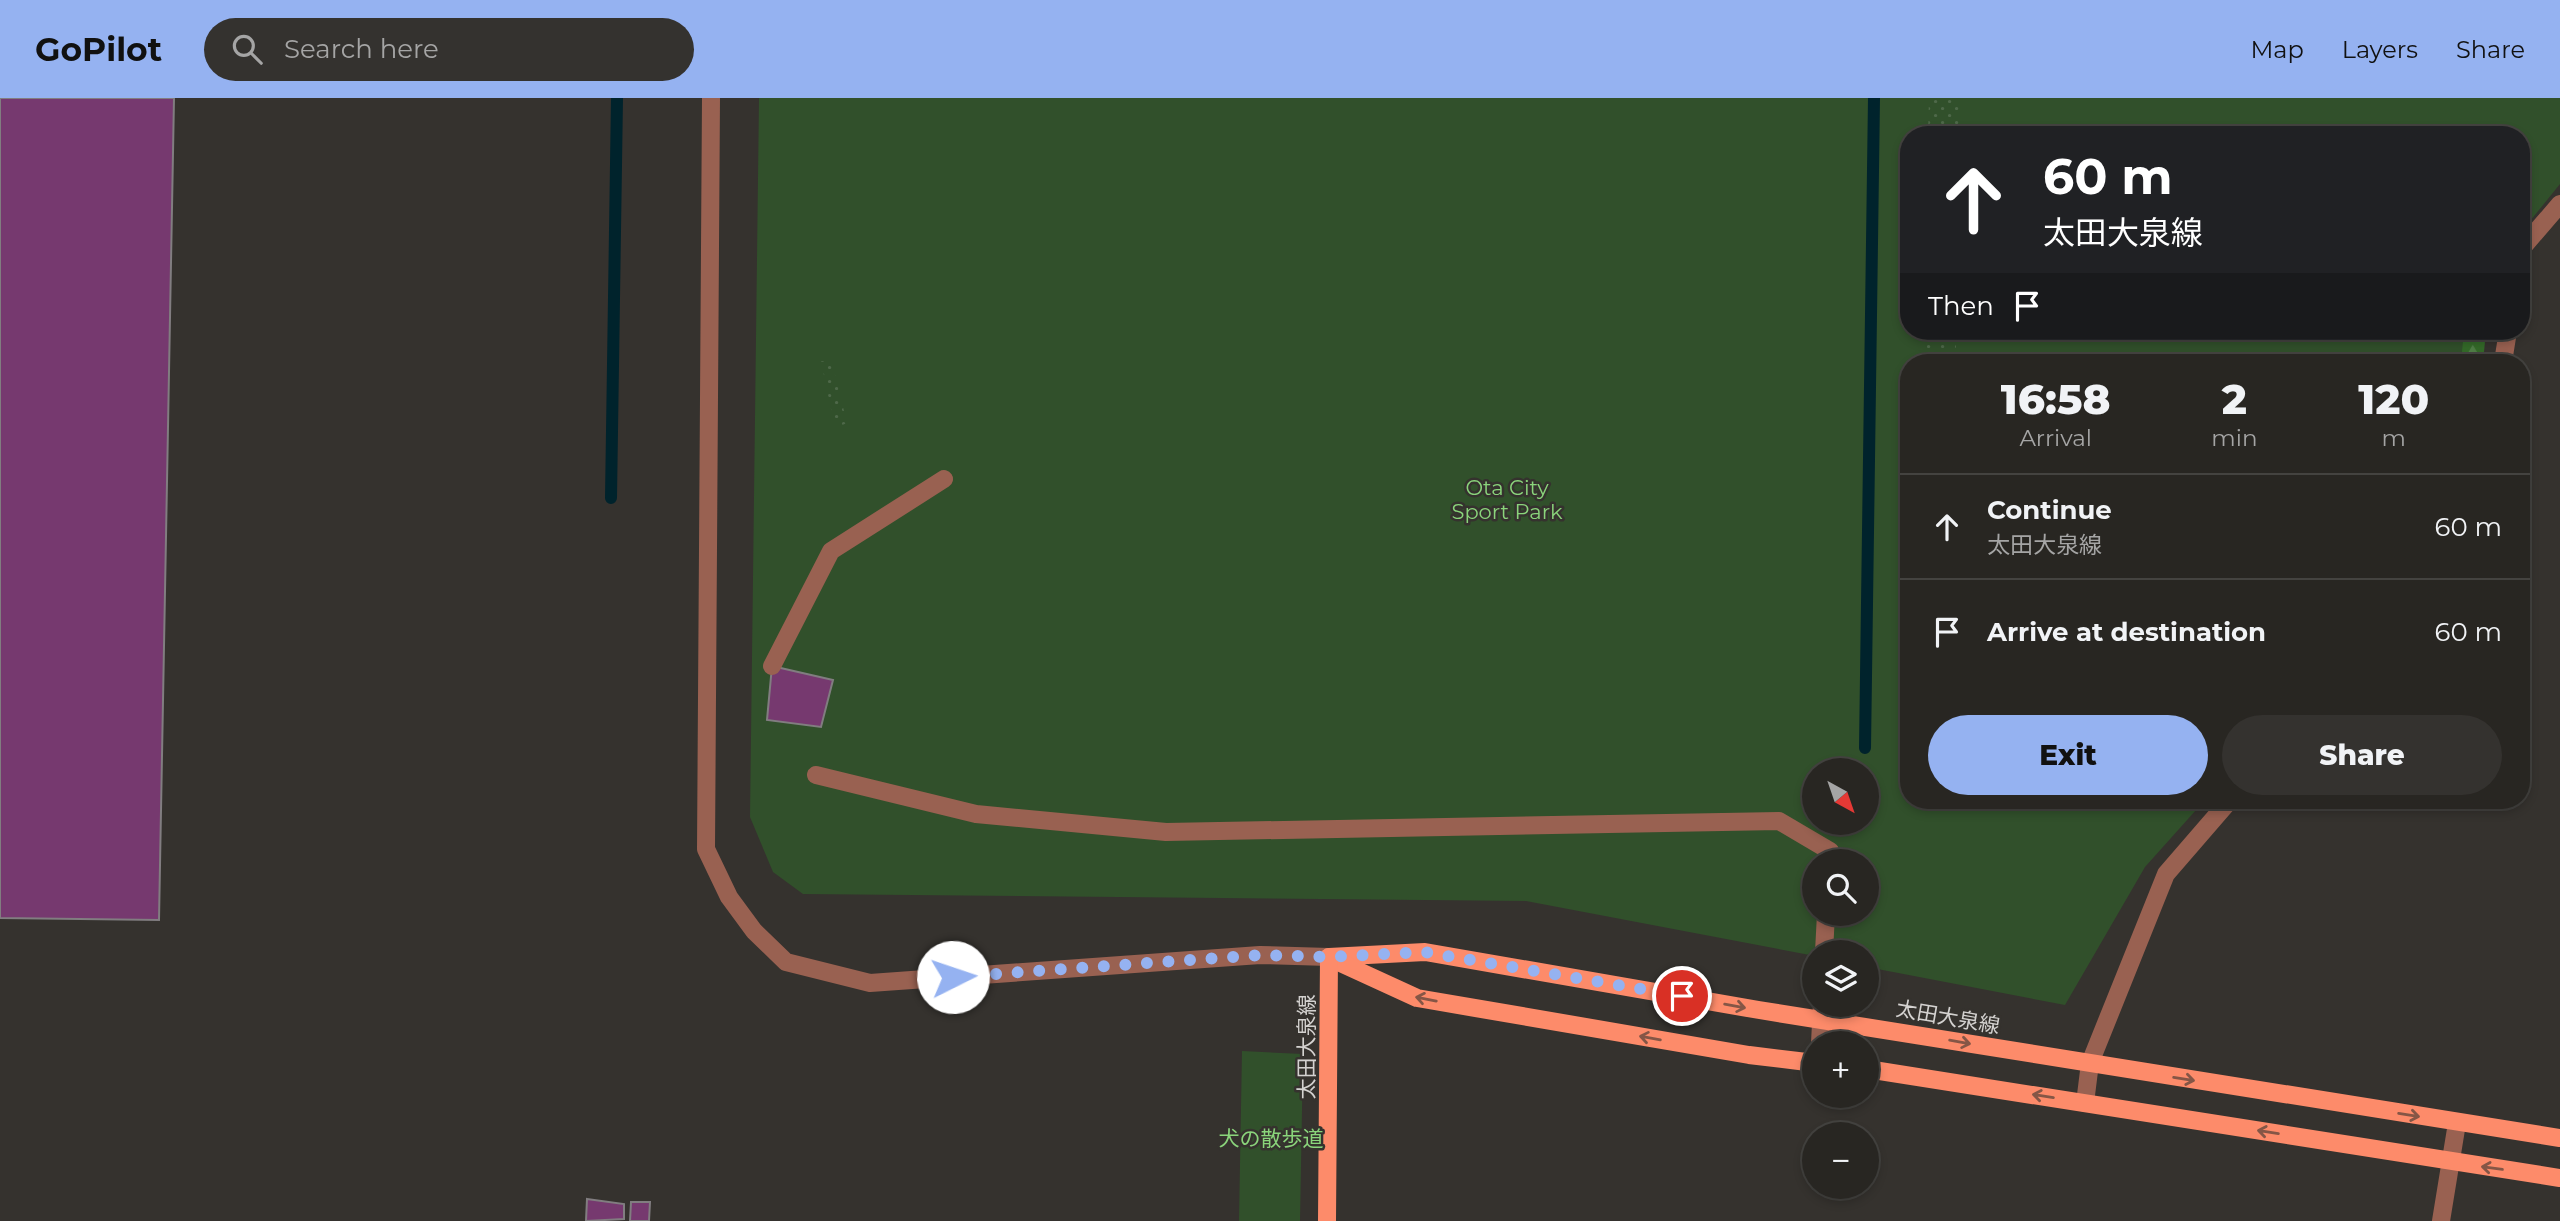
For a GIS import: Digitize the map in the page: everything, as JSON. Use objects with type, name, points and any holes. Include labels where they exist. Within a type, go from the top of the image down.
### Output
[{"type":"main road","name":"太田大泉線","points":[[1326,1221],[1329,957],[1424,952],[1802,1008]]},
{"type":"main road","points":[[1329,957],[1417,998],[1749,1055],[1802,1061]]},
{"type":"main road","name":"太田大泉線","points":[[1852,1017],[2090,1063],[2560,1138]]},
{"type":"main road","points":[[1879,1071],[2560,1178]]},
{"type":"street","points":[[711,98],[706,849],[729,897],[754,931],[786,962],[870,983],[1260,955],[1329,957]]},
{"type":"street","points":[[2530,239],[2560,204]]},
{"type":"street","points":[[772,666],[831,551],[944,480]]},
{"type":"street","points":[[816,775],[976,814],[1166,832],[1779,821],[1827,849]]},
{"type":"street","points":[[2085,1103],[2090,1063],[2166,874],[2222,809]]},
{"type":"street","points":[[2441,1221],[2457,1123]]},
{"type":"green space","name":"Ota City Sport Park","points":[[759,98],[2560,98],[2560,184],[2530,221],[2530,126],[1900,126],[1900,340],[2463,340],[2462,354],[1900,354],[1900,809],[2197,809],[2145,867],[2065,1005],[1879,969],[1879,940],[1802,940],[1802,954],[1526,901],[803,894],[773,872],[750,817]]},
{"type":"green space","points":[[1929,98],[1960,98],[1960,126],[1928,126]]},
{"type":"green space","points":[[1924,340],[1956,340],[1956,354],[1923,354]]},
{"type":"green space","points":[[2341,340],[2485,340],[2484,354],[2340,354]]},
{"type":"green space","points":[[821,361],[832,363],[847,423],[835,428]]},
{"type":"green space","name":"犬の散歩道","points":[[1242,1051],[1303,1054],[1300,1221],[1239,1221]]},
{"type":"building","points":[[0,98],[174,98],[159,920],[0,918]]},
{"type":"building","points":[[772,666],[833,680],[821,727],[767,720]]},
{"type":"building","points":[[587,1199],[624,1204],[624,1219],[586,1221]]},
{"type":"building","points":[[631,1202],[650,1202],[649,1221],[630,1221]]},
{"type":"waterway","points":[[611,498],[617,98]]},
{"type":"waterway","points":[[1865,748],[1874,98]]},
{"type":"route","points":[[953,977],[1260,955],[1329,957],[1424,952],[1682,996]]}]
